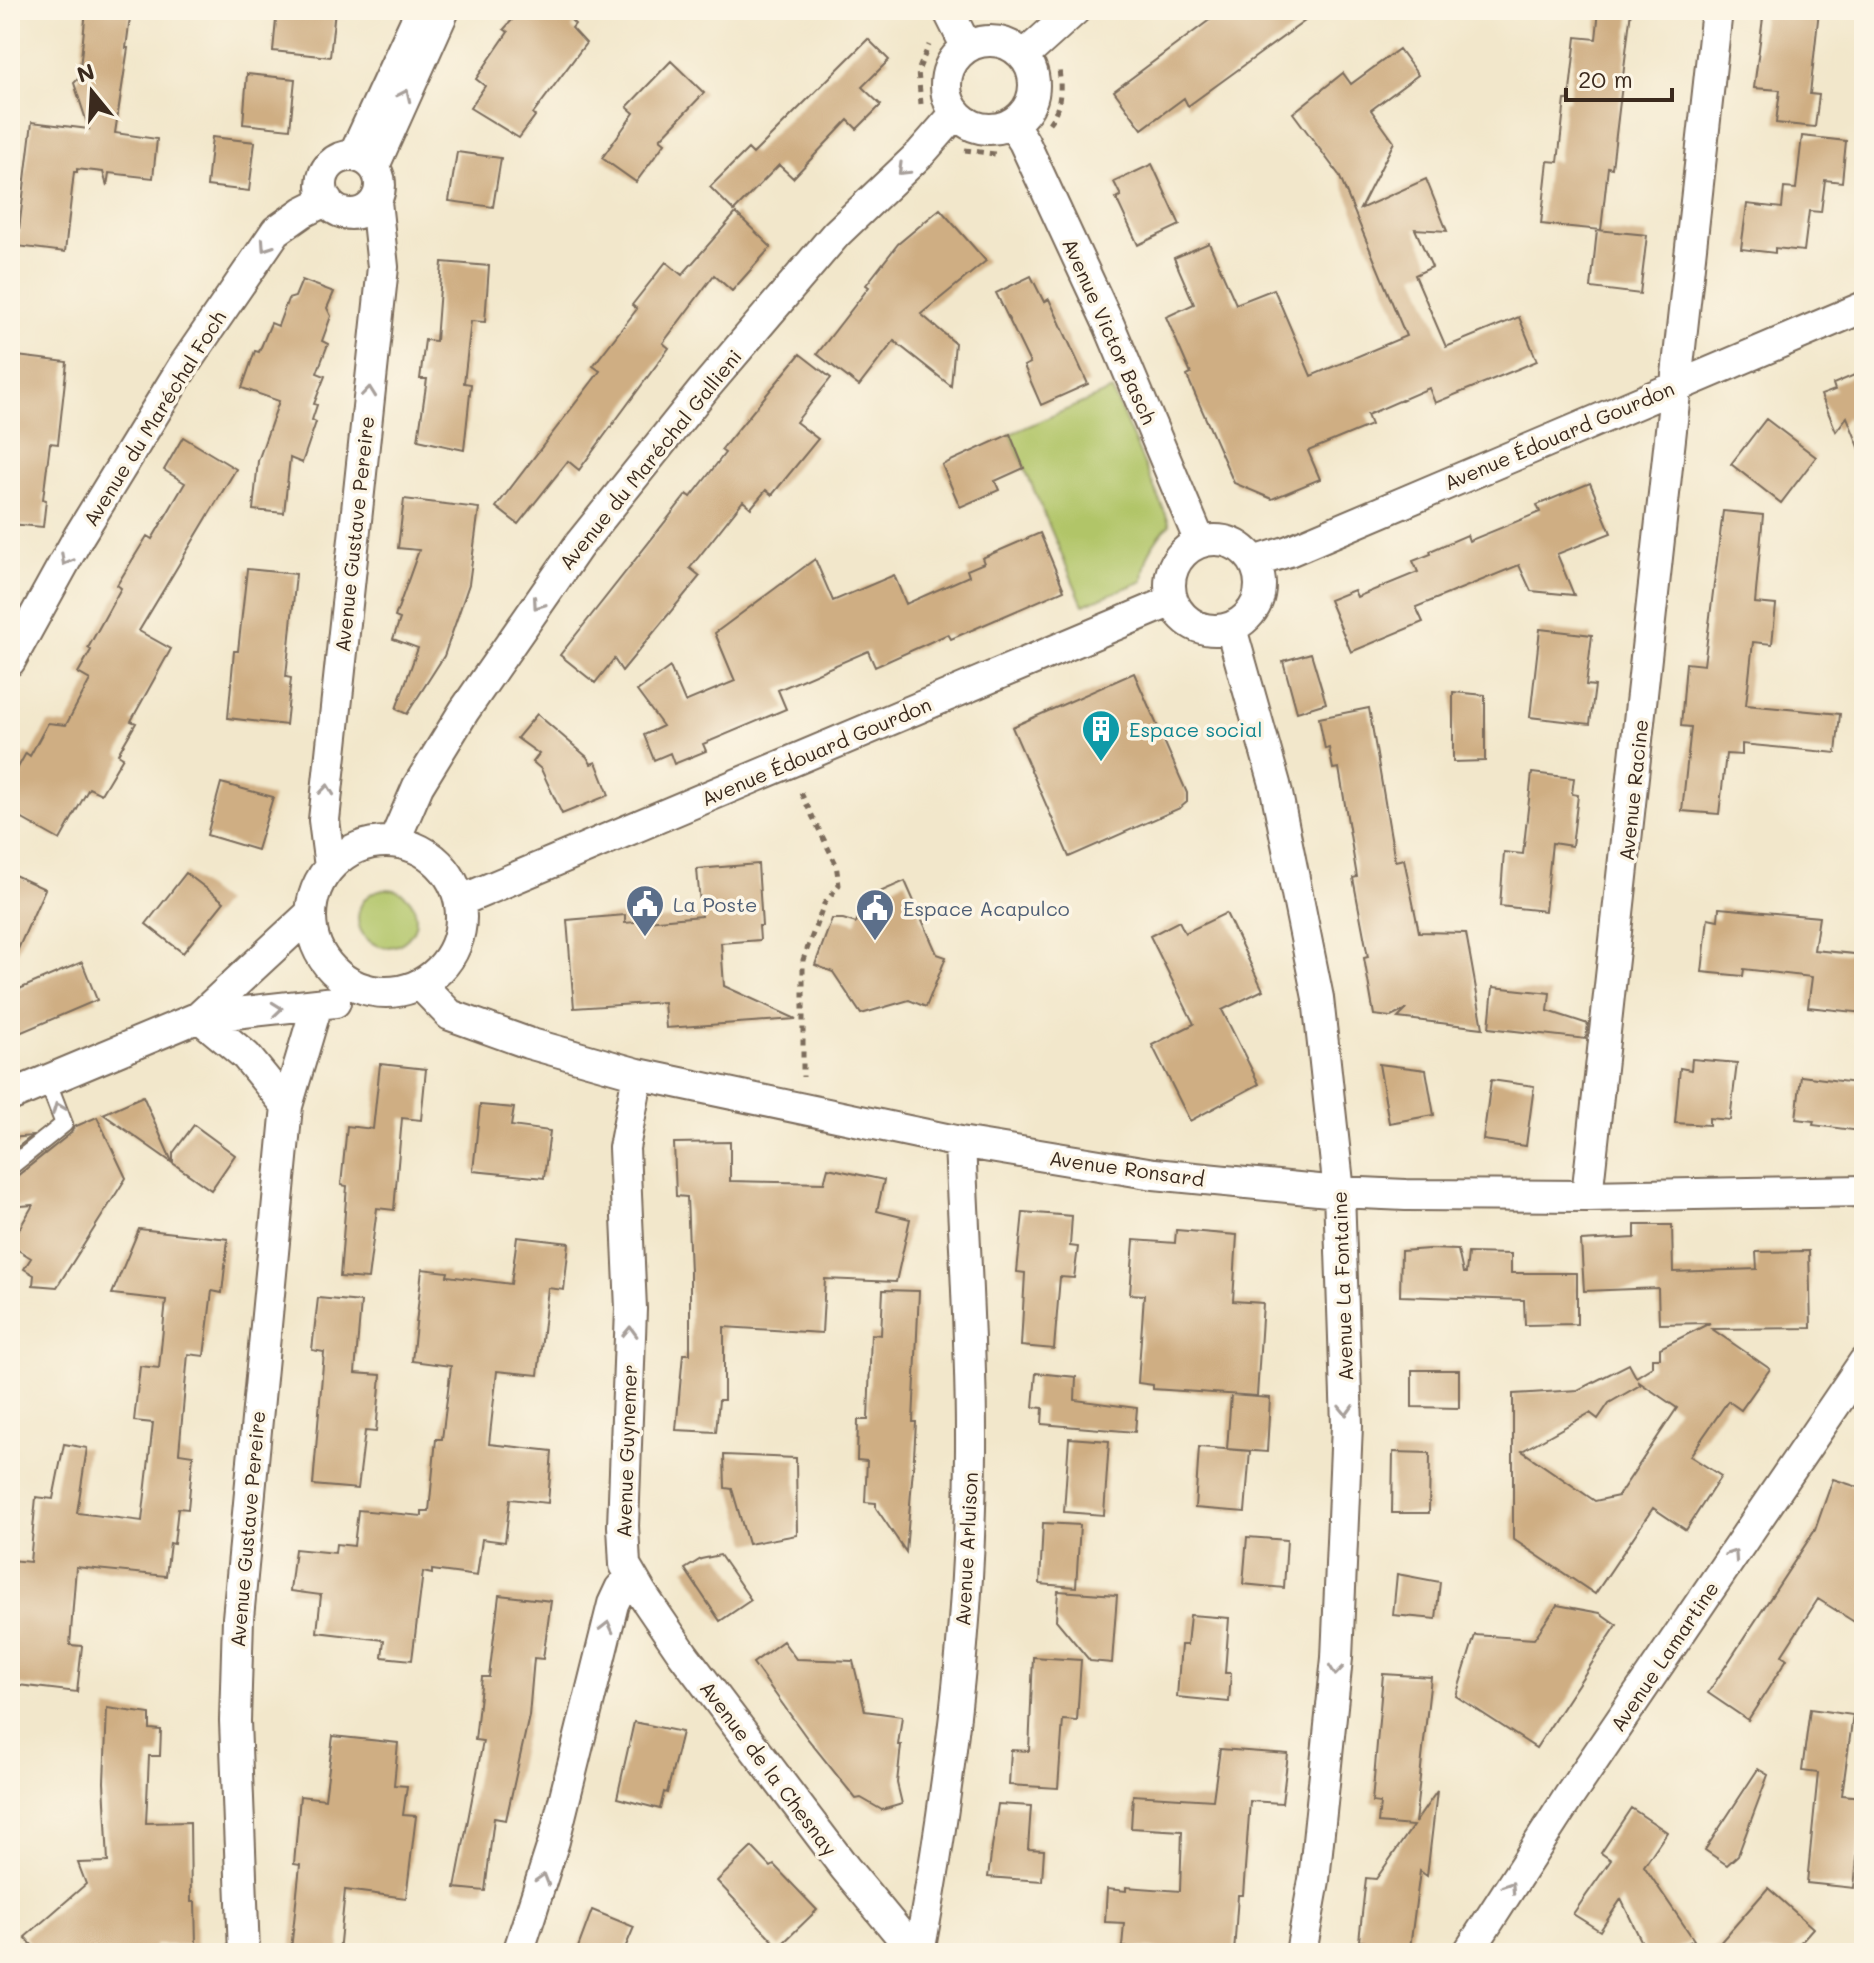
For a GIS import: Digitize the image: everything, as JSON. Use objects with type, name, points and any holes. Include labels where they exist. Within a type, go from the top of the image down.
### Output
[{"type":"street","points":[[364,161],[421,10]]},
{"type":"street","points":[[364,161],[444,10]]},
{"type":"street","points":[[1024,56],[1075,10]]},
{"type":"street","name":"Avenue Racine","points":[[1587,1196],[1717,10]]},
{"type":"street","points":[[960,11],[966,46]]},
{"type":"street","points":[[998,41],[1013,46],[1024,56],[1032,70],[1035,85],[1032,100],[1024,114],[997,129],[982,129],[967,123],[956,113],[948,100],[945,84],[948,69],[966,46],[998,41]]},
{"type":"street","name":"Avenue du Maréchal Gallieni","points":[[394,842],[418,786],[464,711],[579,545],[704,389],[836,234],[921,153],[956,113]]},
{"type":"street","name":"Avenue Victor Basch","points":[[1012,123],[1024,142],[1109,325],[1200,542]]},
{"type":"street","points":[[336,160],[364,161],[380,183],[376,201],[360,213],[341,212],[327,200],[322,182],[325,174],[336,160]]},
{"type":"street","name":"Avenue du Maréchal Foch","points":[[10,661],[79,536],[198,344],[276,231],[327,200]]},
{"type":"street","name":"Avenue Gustave Pereire","points":[[330,867],[324,820],[383,267],[376,201]]},
{"type":"street","name":"Avenue Édouard Gourdon","points":[[1254,562],[1289,551],[1864,307]]},
{"type":"street","points":[[1224,541],[1246,552],[1254,562],[1259,574],[1258,600],[1252,612],[1231,628],[1207,630],[1195,626],[1185,620],[1172,601],[1169,587],[1177,559],[1200,542],[1224,541]]},
{"type":"street","name":"Avenue Édouard Gourdon","points":[[460,901],[1172,601]]},
{"type":"street","name":"Avenue La Fontaine","points":[[1231,628],[1275,784],[1318,998],[1339,1192],[1347,1425],[1337,1658],[1314,1880],[1301,1953]]},
{"type":"street","points":[[10,1096],[199,1017],[317,1005],[404,990],[420,984],[440,969],[454,949],[461,926],[460,901],[451,879],[436,861],[417,848],[394,842],[370,843],[348,852],[330,867],[316,888],[311,913],[313,938],[324,960],[341,978],[363,989],[387,992]]},
{"type":"street","points":[[199,1017],[311,913]]},
{"type":"street","name":"Avenue Ronsard","points":[[420,984],[450,1015],[528,1043],[638,1074],[960,1142],[1154,1174],[1339,1192],[1587,1196],[1864,1191]]},
{"type":"street","name":"Avenue Gustave Pereire","points":[[244,1953],[235,1721],[238,1618],[287,1106],[317,1005]]},
{"type":"street","points":[[199,1017],[246,1056],[287,1106]]},
{"type":"street","name":"Avenue Guynemer","points":[[631,1577],[625,1565],[623,1538],[631,1309],[624,1148],[638,1074]]},
{"type":"street","name":"Avenue Arluison","points":[[917,1953],[937,1858],[954,1738],[967,1583],[971,1421],[960,1142]]},
{"type":"street","name":"Avenue Lamartine","points":[[1468,1953],[1570,1795],[1864,1362]]},
{"type":"street","points":[[518,1953],[554,1841],[613,1604],[620,1589],[631,1577]]},
{"type":"street","name":"Avenue de la Chesnay","points":[[631,1577],[683,1654],[845,1868],[917,1953]]},
{"type":"lane","points":[[10,1167],[64,1124],[47,1080]]},
{"type":"path","points":[[960,11],[1001,12],[1021,19]]},
{"type":"path","points":[[787,763],[836,864],[839,885],[824,904],[803,960],[804,1056],[800,1110]]},
{"type":"green space","points":[[1112,390],[1170,524],[1150,550],[1143,581],[1083,605],[1010,434]]},
{"type":"green space","points":[[387,889],[408,897],[416,918],[408,939],[387,947],[366,939],[358,918],[366,897]]},
{"type":"building","points":[[86,10],[131,10],[115,133],[157,139],[153,178],[109,173],[107,186],[103,172],[77,169],[74,172],[65,252],[17,246],[32,122],[89,129],[74,83],[79,78]]},
{"type":"building","points":[[277,10],[335,10],[330,57],[273,51]]},
{"type":"building","points":[[521,10],[561,10],[575,24],[572,28],[586,43],[519,138],[470,108],[485,86],[476,79],[508,32],[504,29]]},
{"type":"building","points":[[1223,10],[1320,10],[1188,106],[1184,98],[1142,129],[1114,91]]},
{"type":"building","points":[[1599,10],[1631,10],[1612,168],[1608,167],[1601,230],[1541,224],[1548,161],[1558,162],[1576,37],[1596,39]]},
{"type":"building","points":[[1764,10],[1819,10],[1810,94],[1819,95],[1815,127],[1776,123],[1780,90],[1754,88]]},
{"type":"building","points":[[868,39],[889,60],[862,87],[881,105],[857,129],[848,120],[793,178],[779,165],[734,211],[710,187],[748,149],[753,154]]},
{"type":"building","points":[[1399,49],[1418,75],[1371,110],[1394,142],[1360,209],[1426,179],[1447,231],[1415,229],[1432,267],[1415,275],[1446,347],[1519,317],[1537,361],[1435,403],[1429,388],[1367,415],[1371,425],[1308,451],[1320,479],[1272,499],[1234,483],[1187,376],[1191,374],[1166,317],[1194,304],[1174,258],[1209,243],[1236,304],[1274,289],[1311,376],[1406,336],[1339,175],[1293,113],[1343,73],[1351,84]]},
{"type":"building","points":[[671,61],[704,93],[660,139],[665,143],[636,182],[602,158],[634,113],[627,107]]},
{"type":"building","points":[[247,74],[295,79],[290,129],[243,124]]},
{"type":"building","points":[[1802,136],[1846,141],[1842,182],[1825,180],[1821,212],[1809,211],[1804,251],[1775,248],[1775,253],[1741,249],[1747,204],[1782,208],[1784,188],[1796,189]]},
{"type":"building","points":[[212,137],[255,142],[249,191],[207,186]]},
{"type":"building","points":[[457,152],[501,158],[493,207],[449,201]]},
{"type":"building","points":[[1152,164],[1180,225],[1138,245],[1116,198],[1121,196],[1114,182]]},
{"type":"building","points":[[940,209],[986,261],[921,314],[955,343],[951,386],[894,341],[859,386],[817,354],[898,244]]},
{"type":"building","points":[[736,213],[771,247],[732,291],[714,275],[663,343],[669,348],[579,470],[568,461],[518,524],[496,507],[600,371],[593,366],[637,309],[632,305],[666,262],[682,275]]},
{"type":"building","points":[[1597,230],[1647,235],[1640,294],[1591,288]]},
{"type":"building","points":[[442,262],[489,266],[485,322],[471,321],[464,383],[471,384],[464,450],[418,440],[427,379],[420,379],[425,340],[436,341]]},
{"type":"building","points":[[1031,276],[1044,302],[1049,299],[1088,384],[1041,405],[1024,366],[1030,363],[996,293]]},
{"type":"building","points":[[302,280],[334,292],[327,308],[331,316],[322,341],[328,344],[317,373],[325,376],[314,404],[317,405],[312,420],[316,422],[302,463],[290,458],[284,513],[253,510],[258,461],[279,401],[242,388],[255,351],[259,352],[271,323],[278,326],[288,299],[295,297]]},
{"type":"building","points":[[800,354],[831,378],[796,422],[818,439],[772,495],[766,490],[751,508],[743,501],[690,568],[700,576],[622,671],[614,659],[595,683],[560,655],[687,494],[691,497],[725,453],[721,450]]},
{"type":"building","points":[[17,356],[67,362],[58,444],[50,443],[43,527],[10,524],[10,416]]},
{"type":"building","points":[[1864,371],[1863,457],[1847,417],[1836,431],[1821,395],[1835,390],[1833,384]]},
{"type":"building","points":[[1766,419],[1816,457],[1781,503],[1731,464]]},
{"type":"building","points":[[1010,434],[1024,468],[995,481],[999,490],[960,507],[942,465]]},
{"type":"building","points":[[183,437],[236,469],[139,631],[171,649],[131,721],[136,723],[118,754],[123,757],[101,794],[89,788],[60,840],[10,812],[10,782],[26,753],[30,756],[48,723],[66,725],[90,680],[78,673],[121,588],[117,585],[147,536],[152,539],[185,483],[164,470]]},
{"type":"building","points":[[1590,483],[1611,533],[1557,554],[1574,595],[1531,591],[1519,565],[1416,607],[1423,622],[1351,652],[1329,600],[1354,590],[1357,597],[1418,572],[1413,561],[1431,554],[1430,551],[1467,535],[1469,541],[1540,512],[1537,505]]},
{"type":"building","points":[[404,499],[479,508],[469,584],[444,656],[407,714],[396,709],[418,648],[393,639],[400,619],[395,617],[419,550],[398,548]]},
{"type":"building","points":[[1723,511],[1763,515],[1755,603],[1776,605],[1772,644],[1753,642],[1746,705],[1840,714],[1836,753],[1742,744],[1742,755],[1726,754],[1719,814],[1682,811],[1691,727],[1681,726],[1686,663],[1704,665]]},
{"type":"building","points":[[1040,533],[1064,590],[951,639],[948,634],[875,667],[868,651],[778,690],[786,709],[703,744],[706,751],[674,764],[670,753],[654,760],[644,735],[663,726],[637,691],[670,667],[685,702],[735,681],[715,633],[815,559],[833,601],[894,575],[906,604],[969,576],[967,570],[984,563],[982,558]]},
{"type":"building","points":[[247,569],[296,574],[286,677],[291,678],[286,725],[228,718],[234,651],[238,651]]},
{"type":"building","points":[[1540,629],[1592,635],[1586,685],[1595,686],[1590,724],[1530,717]]},
{"type":"building","points":[[1311,653],[1326,703],[1297,712],[1283,661]]},
{"type":"building","name":"Espace social","points":[[1134,673],[1187,793],[1187,802],[1180,808],[1069,857],[1012,727]]},
{"type":"building","points":[[1453,692],[1485,695],[1485,761],[1453,762]]},
{"type":"building","points":[[1369,708],[1395,861],[1404,859],[1419,932],[1466,933],[1483,1028],[1398,1018],[1407,1009],[1391,1017],[1374,1015],[1364,958],[1368,957],[1353,878],[1357,877],[1339,768],[1333,769],[1329,748],[1325,749],[1319,718]]},
{"type":"building","points":[[537,714],[587,757],[591,764],[596,762],[609,795],[562,814],[541,769],[533,762],[539,754],[517,738]]},
{"type":"building","points":[[1532,773],[1574,778],[1572,794],[1578,795],[1572,846],[1552,843],[1545,911],[1500,906],[1504,852],[1523,854]]},
{"type":"building","points":[[221,783],[273,797],[257,850],[207,835]]},
{"type":"building","name":"La Poste","points":[[758,864],[760,940],[721,943],[724,986],[796,1019],[666,1028],[664,1002],[574,1008],[567,920],[625,915],[625,923],[701,916],[697,869]]},
{"type":"building","points":[[10,873],[45,889],[10,967]]},
{"type":"building","points":[[186,873],[224,902],[183,953],[146,924]]},
{"type":"building","name":"Espace Acapulco","points":[[905,881],[937,954],[946,957],[926,1007],[909,1000],[861,1014],[833,972],[815,965],[832,919],[856,923],[866,898]]},
{"type":"building","points":[[1719,908],[1819,917],[1814,950],[1864,955],[1864,1013],[1808,1007],[1812,977],[1744,969],[1743,976],[1702,972],[1708,918],[1718,920]]},
{"type":"building","points":[[1226,913],[1263,990],[1222,1010],[1259,1084],[1190,1121],[1152,1045],[1194,1024],[1150,936],[1179,921],[1185,933]]},
{"type":"building","points":[[82,962],[97,1000],[10,1037],[10,993]]},
{"type":"building","points":[[1493,987],[1550,993],[1548,1011],[1588,1024],[1586,1039],[1489,1028]]},
{"type":"building","points":[[1692,1059],[1737,1063],[1730,1120],[1709,1118],[1709,1125],[1675,1123],[1680,1068],[1691,1070]]},
{"type":"building","points":[[380,1064],[426,1069],[421,1120],[402,1118],[394,1210],[377,1208],[368,1279],[340,1277],[347,1186],[341,1185],[347,1126],[373,1129]]},
{"type":"building","points":[[1379,1064],[1426,1070],[1434,1115],[1389,1123]]},
{"type":"building","points":[[1801,1076],[1864,1084],[1860,1131],[1813,1125],[1814,1121],[1796,1119]]},
{"type":"building","points":[[1491,1080],[1534,1086],[1526,1146],[1483,1140]]},
{"type":"building","points":[[143,1096],[173,1163],[103,1114]]},
{"type":"building","points":[[480,1105],[514,1108],[511,1126],[550,1131],[544,1178],[473,1171]]},
{"type":"building","points":[[97,1117],[126,1178],[57,1287],[33,1285],[34,1275],[24,1269],[31,1258],[10,1245],[33,1205],[10,1207],[10,1178],[17,1176],[71,1133],[74,1127]]},
{"type":"building","points":[[194,1125],[235,1155],[211,1190],[173,1163],[173,1153]]},
{"type":"building","points":[[32,1136],[10,1153],[10,1138]]},
{"type":"building","points":[[730,1142],[730,1181],[824,1183],[828,1168],[884,1180],[877,1211],[910,1219],[896,1282],[825,1279],[822,1333],[724,1327],[724,1400],[719,1400],[716,1432],[676,1430],[683,1354],[690,1354],[690,1272],[687,1197],[676,1196],[674,1143]]},
{"type":"building","points":[[1023,1212],[1072,1216],[1070,1246],[1078,1247],[1074,1278],[1060,1277],[1054,1349],[1021,1346],[1025,1273],[1017,1272]]},
{"type":"building","points":[[1635,1225],[1672,1225],[1673,1272],[1757,1269],[1756,1252],[1809,1251],[1811,1328],[1712,1329],[1770,1369],[1741,1410],[1728,1401],[1690,1456],[1721,1476],[1686,1530],[1653,1508],[1595,1594],[1513,1539],[1513,1394],[1578,1390],[1629,1364],[1636,1377],[1652,1367],[1652,1358],[1660,1358],[1660,1348],[1710,1323],[1659,1324],[1658,1288],[1584,1291],[1581,1241],[1635,1238]],"holes":[[[1639,1382],[1677,1408],[1618,1496],[1595,1501],[1522,1451],[1590,1413],[1598,1419],[1609,1403],[1640,1385]]]},
{"type":"building","points":[[139,1229],[228,1239],[222,1293],[212,1291],[204,1356],[188,1354],[179,1453],[193,1455],[188,1509],[178,1508],[166,1576],[76,1567],[70,1645],[82,1646],[77,1692],[10,1684],[10,1560],[30,1562],[36,1497],[53,1499],[64,1444],[87,1448],[77,1513],[142,1521],[153,1423],[134,1421],[140,1366],[159,1368],[166,1300],[112,1294]]},
{"type":"building","points":[[1176,1230],[1237,1235],[1233,1301],[1263,1303],[1257,1396],[1153,1389],[1153,1385],[1138,1383],[1144,1295],[1130,1294],[1134,1240],[1175,1243]]},
{"type":"building","points":[[517,1237],[569,1243],[564,1290],[548,1288],[538,1375],[497,1371],[489,1444],[552,1451],[548,1503],[510,1499],[505,1542],[482,1539],[477,1576],[432,1570],[432,1574],[423,1572],[412,1660],[382,1657],[384,1640],[317,1632],[321,1595],[290,1591],[295,1549],[335,1553],[336,1544],[354,1546],[358,1510],[422,1516],[422,1511],[429,1511],[436,1439],[442,1439],[451,1366],[412,1361],[422,1269],[448,1272],[447,1276],[511,1284]]},
{"type":"building","points":[[1458,1250],[1463,1273],[1466,1273],[1468,1253],[1511,1254],[1511,1273],[1577,1273],[1577,1324],[1525,1325],[1524,1300],[1400,1296],[1401,1251]]},
{"type":"building","points":[[883,1290],[919,1291],[913,1422],[916,1422],[906,1552],[876,1508],[876,1503],[865,1502],[867,1461],[857,1460],[858,1420],[868,1420],[871,1334],[881,1335]]},
{"type":"building","points":[[318,1298],[361,1302],[355,1373],[381,1375],[376,1432],[365,1431],[358,1489],[313,1485],[324,1352],[312,1350]]},
{"type":"building","points":[[1412,1370],[1459,1370],[1459,1408],[1412,1407]]},
{"type":"building","points":[[1036,1373],[1076,1377],[1075,1400],[1137,1408],[1135,1432],[1042,1424],[1043,1408],[1033,1407]]},
{"type":"building","points":[[1231,1395],[1270,1398],[1267,1452],[1227,1449]]},
{"type":"building","points":[[1069,1438],[1109,1441],[1104,1515],[1064,1512]]},
{"type":"building","points":[[1199,1447],[1250,1451],[1245,1512],[1195,1508]]},
{"type":"building","points":[[1393,1452],[1430,1453],[1429,1513],[1392,1513]]},
{"type":"building","points":[[724,1455],[796,1458],[797,1535],[748,1544],[732,1489],[725,1488]]},
{"type":"building","points":[[1833,1479],[1864,1489],[1864,1628],[1818,1599],[1782,1655],[1787,1659],[1748,1720],[1708,1693],[1815,1530]]},
{"type":"building","points":[[1043,1523],[1080,1525],[1076,1587],[1040,1584]]},
{"type":"building","points":[[1247,1537],[1287,1540],[1284,1588],[1243,1584]]},
{"type":"building","points":[[720,1555],[751,1600],[720,1621],[685,1569],[701,1559]]},
{"type":"building","points":[[1397,1574],[1440,1582],[1436,1619],[1393,1615]]},
{"type":"building","points":[[1058,1591],[1117,1595],[1112,1663],[1090,1661],[1056,1620]]},
{"type":"building","points":[[499,1595],[551,1601],[543,1659],[534,1658],[529,1716],[506,1820],[494,1818],[485,1891],[455,1888],[483,1741],[475,1740],[482,1677],[489,1677]]},
{"type":"building","points":[[1557,1605],[1600,1613],[1617,1625],[1536,1748],[1456,1696],[1475,1635],[1534,1639]]},
{"type":"building","points":[[1190,1615],[1229,1618],[1225,1673],[1231,1673],[1229,1702],[1177,1697],[1181,1645],[1187,1645]]},
{"type":"building","points":[[783,1641],[796,1659],[853,1661],[865,1711],[902,1716],[897,1783],[902,1804],[882,1810],[861,1798],[856,1799],[807,1738],[753,1663]]},
{"type":"building","points":[[1033,1657],[1081,1660],[1077,1721],[1063,1720],[1058,1788],[1009,1785],[1011,1750],[1029,1751]]},
{"type":"building","points":[[1383,1674],[1431,1677],[1415,1823],[1437,1791],[1427,1876],[1420,1871],[1410,1948],[1359,1941],[1366,1878],[1376,1879],[1413,1826],[1378,1823],[1380,1803],[1372,1802]]},
{"type":"building","points":[[107,1708],[150,1714],[150,1729],[161,1730],[160,1756],[149,1756],[146,1823],[190,1822],[191,1902],[195,1902],[196,1945],[155,1945],[155,1953],[39,1953],[25,1937],[86,1884],[78,1863],[108,1862],[104,1782]]},
{"type":"building","points":[[1810,1709],[1853,1715],[1842,1795],[1863,1797],[1854,1888],[1807,1883],[1818,1773],[1802,1771]]},
{"type":"building","points":[[634,1722],[682,1732],[660,1809],[617,1798]]},
{"type":"building","points":[[333,1736],[398,1743],[394,1785],[407,1786],[403,1815],[416,1816],[406,1898],[345,1890],[339,1953],[299,1953],[291,1950],[300,1865],[294,1864],[300,1796],[325,1799]]},
{"type":"building","points":[[1220,1749],[1288,1754],[1282,1803],[1250,1801],[1243,1895],[1238,1895],[1234,1953],[1122,1947],[1124,1923],[1105,1922],[1107,1889],[1126,1891],[1126,1887],[1180,1891],[1182,1831],[1131,1828],[1133,1795],[1213,1800]]},
{"type":"building","points":[[1758,1769],[1768,1775],[1738,1855],[1727,1865],[1705,1850]]},
{"type":"building","points":[[998,1804],[1031,1806],[1028,1849],[1044,1850],[1042,1881],[988,1877]]},
{"type":"building","points":[[1631,1808],[1667,1832],[1644,1866],[1694,1940],[1666,1953],[1647,1953],[1621,1899],[1600,1931],[1573,1914],[1611,1860],[1601,1853]]},
{"type":"building","points":[[752,1847],[817,1910],[779,1947],[717,1881]]},
{"type":"building","points":[[1768,1888],[1813,1928],[1791,1953],[1711,1953]]},
{"type":"building","points":[[592,1910],[634,1927],[623,1953],[576,1953]]},
{"type":"place","name":"Espace social","points":[[1101,763]]},
{"type":"place","name":"La Poste","points":[[645,938]]},
{"type":"place","name":"Espace Acapulco","points":[[875,942]]}]
